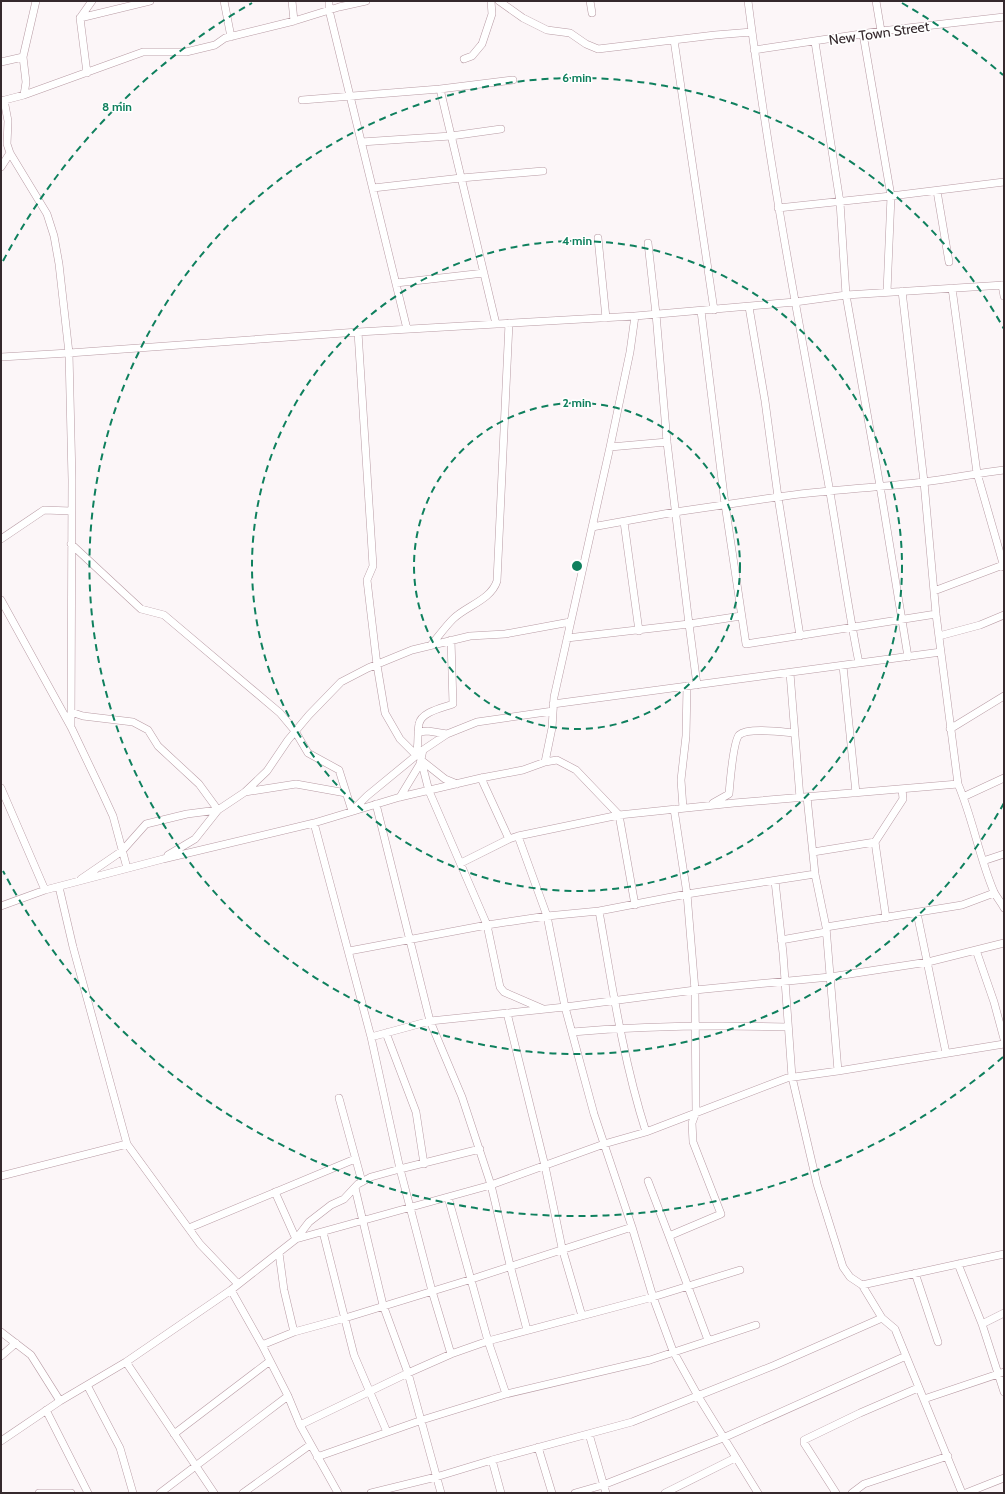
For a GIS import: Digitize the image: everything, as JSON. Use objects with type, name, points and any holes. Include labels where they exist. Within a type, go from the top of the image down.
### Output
[{"type":"street","points":[[24,95],[26,82],[23,57],[36,1]]},
{"type":"street","points":[[87,72],[80,18],[92,1]]},
{"type":"street","points":[[80,18],[150,1]]},
{"type":"street","points":[[224,1],[231,37]]},
{"type":"street","points":[[292,1],[294,21]]},
{"type":"street","points":[[330,1],[329,10],[407,329]]},
{"type":"street","points":[[70,727],[72,431],[69,353],[59,264],[54,236],[47,214],[10,153],[7,144],[8,121],[2,100],[24,95],[143,52],[186,52],[214,45],[225,38],[366,1]]},
{"type":"street","points":[[464,59],[472,56],[482,44],[492,14],[491,1]]},
{"type":"street","points":[[499,1],[523,18],[547,30],[570,33],[586,44],[598,49],[752,32]]},
{"type":"street","points":[[590,1],[592,13]]},
{"type":"street","points":[[748,1],[778,208],[830,491],[859,663]]},
{"type":"street","points":[[876,1],[881,31]]},
{"type":"street","name":"New Town Street","points":[[754,50],[881,31],[1004,17]]},
{"type":"street","points":[[862,34],[891,196],[887,292]]},
{"type":"street","points":[[674,40],[714,310]]},
{"type":"street","points":[[815,42],[840,202],[846,295],[880,486],[908,657]]},
{"type":"street","points":[[1,62],[23,57]]},
{"type":"street","points":[[302,100],[440,89],[512,80]]},
{"type":"street","points":[[440,89],[496,324]]},
{"type":"street","points":[[361,142],[451,136],[501,129]]},
{"type":"street","points":[[1,167],[10,153]]},
{"type":"street","points":[[372,188],[543,170]]},
{"type":"street","points":[[778,208],[937,191],[1004,182]]},
{"type":"street","points":[[937,191],[949,262]]},
{"type":"street","points":[[598,238],[606,318]]},
{"type":"street","points":[[648,243],[656,314],[667,442],[697,685]]},
{"type":"street","points":[[396,283],[484,273]]},
{"type":"street","points":[[1,357],[358,332],[635,316],[750,307],[846,295],[902,291],[1003,285],[1004,296]]},
{"type":"street","points":[[934,591],[1004,566],[977,473],[952,288]]},
{"type":"street","points":[[902,291],[924,482],[936,614],[958,784],[994,893],[1004,907]]},
{"type":"street","points":[[750,307],[800,636]]},
{"type":"street","points":[[701,311],[725,504],[746,644],[936,614]]},
{"type":"street","points":[[545,762],[552,728],[554,697],[610,447],[630,352],[635,316]]},
{"type":"street","points":[[431,645],[454,618],[486,596],[496,587],[498,581],[509,323]]},
{"type":"street","points":[[358,332],[373,566],[367,580],[377,665],[385,713],[400,739],[419,758],[445,779],[456,784]]},
{"type":"street","points":[[610,447],[667,442]]},
{"type":"street","points":[[592,527],[725,504],[813,492],[924,482],[1004,470]]},
{"type":"street","points":[[1,539],[44,510],[71,511]]},
{"type":"street","points":[[624,522],[639,631]]},
{"type":"street","points":[[71,544],[141,609],[164,615],[280,712],[295,731],[308,753],[339,770],[352,811]]},
{"type":"street","points":[[1,600],[70,727],[113,816],[127,868]]},
{"type":"street","points":[[939,636],[980,625],[1004,615]]},
{"type":"street","points":[[567,638],[639,631],[741,616]]},
{"type":"street","points":[[163,859],[194,838],[218,810],[245,792],[267,771],[308,715],[342,682],[412,650],[450,640],[470,636],[505,634],[570,622]]},
{"type":"street","points":[[400,797],[420,764],[418,746],[419,722],[424,715],[453,704],[450,640]]},
{"type":"street","points":[[352,811],[367,796],[419,758],[423,750],[447,734],[478,722],[687,686],[941,652]]},
{"type":"street","points":[[843,666],[856,793]]},
{"type":"street","points":[[790,672],[795,733],[803,798],[813,852],[815,874],[826,930],[838,1071]]},
{"type":"street","points":[[683,808],[681,780],[686,736],[687,686]]},
{"type":"street","points":[[950,729],[1004,696]]},
{"type":"street","points":[[71,712],[82,716],[133,722],[148,730],[158,746],[199,784],[218,810]]},
{"type":"street","points":[[418,732],[428,731],[447,734]]},
{"type":"street","points":[[710,805],[729,794],[737,738],[741,734],[750,732],[775,731],[795,733]]},
{"type":"street","points":[[419,758],[429,791],[487,925],[500,987],[504,992],[544,1009]]},
{"type":"street","points":[[1,906],[45,890],[127,868],[314,823],[400,797],[523,770],[545,762],[557,760],[576,770],[619,815],[635,905]]},
{"type":"street","points":[[481,778],[509,839]]},
{"type":"street","points":[[963,797],[1004,778]]},
{"type":"street","points":[[245,792],[296,784],[346,793]]},
{"type":"street","points":[[461,863],[518,836],[619,815],[710,805],[958,784]]},
{"type":"street","points":[[1,788],[45,890]]},
{"type":"street","points":[[886,918],[875,842],[903,799],[902,789]]},
{"type":"street","points":[[376,804],[430,1021],[462,1097],[491,1184],[527,1330]]},
{"type":"street","points":[[669,1236],[721,1214],[693,1142],[692,1123],[696,1112],[695,990],[687,894],[674,809]]},
{"type":"street","points":[[76,882],[122,851],[146,824],[187,814],[218,810]]},
{"type":"street","points":[[314,823],[372,1037],[400,1169],[410,1208],[432,1291],[451,1354]]},
{"type":"street","points":[[518,836],[548,916],[565,1007],[594,1114],[632,1227],[653,1297],[674,1351],[698,1396],[758,1493]]},
{"type":"street","points":[[813,852],[875,842]]},
{"type":"street","points":[[984,861],[1004,854]]},
{"type":"street","points":[[349,951],[487,925],[548,916],[599,911],[687,894],[815,874]]},
{"type":"street","points":[[775,881],[792,1077],[817,1184],[843,1267],[850,1277],[862,1285],[882,1318],[895,1329],[962,1493]]},
{"type":"street","points":[[59,887],[81,977],[126,1144],[200,1244],[238,1284]]},
{"type":"street","points":[[781,940],[886,918],[962,905],[994,893]]},
{"type":"street","points":[[599,911],[620,1028],[634,1093],[646,1132]]},
{"type":"street","points":[[917,913],[946,1053]]},
{"type":"street","points":[[372,1037],[430,1021],[565,1007],[784,980],[830,977],[928,962],[1004,943]]},
{"type":"street","points":[[976,950],[994,1002],[1004,1038]]},
{"type":"street","points":[[507,1013],[562,1248],[582,1316]]},
{"type":"street","points":[[572,1032],[620,1028],[727,1025],[788,1027]]},
{"type":"street","points":[[386,1033],[416,1112],[424,1164]]},
{"type":"street","points":[[296,1239],[491,1184],[604,1144],[646,1132],[787,1078],[1004,1044]]},
{"type":"street","points":[[339,1098],[362,1182]]},
{"type":"street","points":[[1,1176],[126,1144]]},
{"type":"street","points":[[1,1441],[60,1401],[126,1362],[231,1290],[296,1239],[309,1222],[331,1205],[344,1199],[362,1182],[371,1177],[480,1149]]},
{"type":"street","points":[[189,1228],[355,1159]]},
{"type":"street","points":[[648,1181],[708,1340]]},
{"type":"street","points":[[355,1188],[383,1306],[408,1373],[441,1493]]},
{"type":"street","points":[[275,1192],[296,1239]]},
{"type":"street","points":[[448,1197],[488,1341],[506,1394]]},
{"type":"street","points":[[262,1345],[294,1332],[472,1279],[562,1248],[632,1227]]},
{"type":"street","points":[[323,1232],[354,1355],[387,1432]]},
{"type":"street","points":[[279,1253],[284,1290],[294,1332]]},
{"type":"street","points":[[862,1285],[1004,1254]]},
{"type":"street","points":[[958,1264],[1001,1373],[1004,1392]]},
{"type":"street","points":[[300,1425],[451,1354],[488,1341],[653,1297],[740,1270]]},
{"type":"street","points":[[915,1273],[938,1342]]},
{"type":"street","points":[[231,1290],[262,1345],[288,1396],[310,1445],[338,1493]]},
{"type":"street","points":[[982,1324],[1004,1313]]},
{"type":"street","points":[[371,1493],[436,1477],[538,1447],[632,1422],[775,1365],[882,1318]]},
{"type":"street","points":[[317,1457],[422,1420],[506,1394],[650,1360],[756,1325]]},
{"type":"street","points":[[1,1332],[31,1355],[60,1401]]},
{"type":"street","points":[[1,1356],[16,1343]]},
{"type":"street","points":[[575,1493],[603,1485],[723,1438],[906,1356]]},
{"type":"street","points":[[174,1434],[270,1361]]},
{"type":"street","points":[[126,1362],[214,1493]]},
{"type":"street","points":[[924,1399],[1001,1373]]},
{"type":"street","points":[[87,1385],[120,1448],[133,1493]]},
{"type":"street","points":[[836,1493],[804,1443],[804,1440],[860,1413],[918,1388]]},
{"type":"street","points":[[160,1493],[288,1396]]},
{"type":"street","points":[[46,1410],[88,1493]]},
{"type":"street","points":[[589,1434],[606,1493]]},
{"type":"street","points":[[243,1493],[310,1445]]},
{"type":"street","points":[[538,1447],[552,1493]]},
{"type":"street","points":[[852,1493],[864,1484],[948,1456]]},
{"type":"street","points":[[665,1493],[736,1458]]},
{"type":"street","points":[[492,1460],[501,1493]]},
{"type":"street","points":[[966,1493],[1004,1478]]},
{"type":"street","points":[[39,1493],[71,1493]]}]
